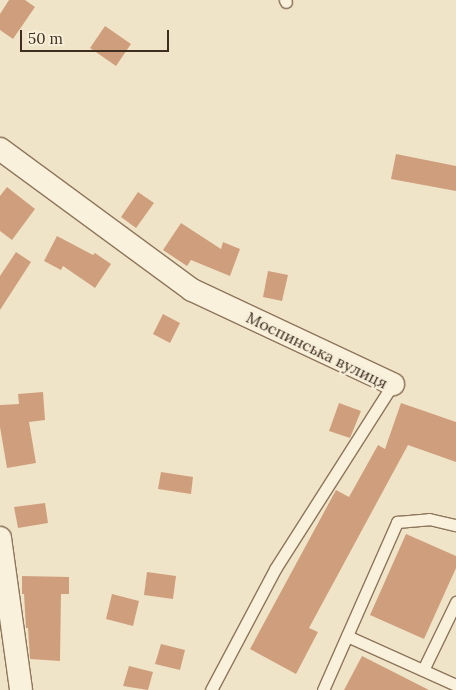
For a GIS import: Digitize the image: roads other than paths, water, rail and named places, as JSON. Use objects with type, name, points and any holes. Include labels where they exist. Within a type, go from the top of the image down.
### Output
[{"type":"street","name":"Моспинська вулиця","points":[[0,149],[192,290],[393,384]]},
{"type":"street","points":[[0,538],[21,690]]},
{"type":"lane","name":"Моспинська вулиця","points":[[211,690],[275,569],[393,384]]},
{"type":"lane","points":[[322,690],[398,522],[429,519],[456,525]]},
{"type":"lane","points":[[423,670],[456,602]]},
{"type":"lane","points":[[346,636],[456,685]]}]
